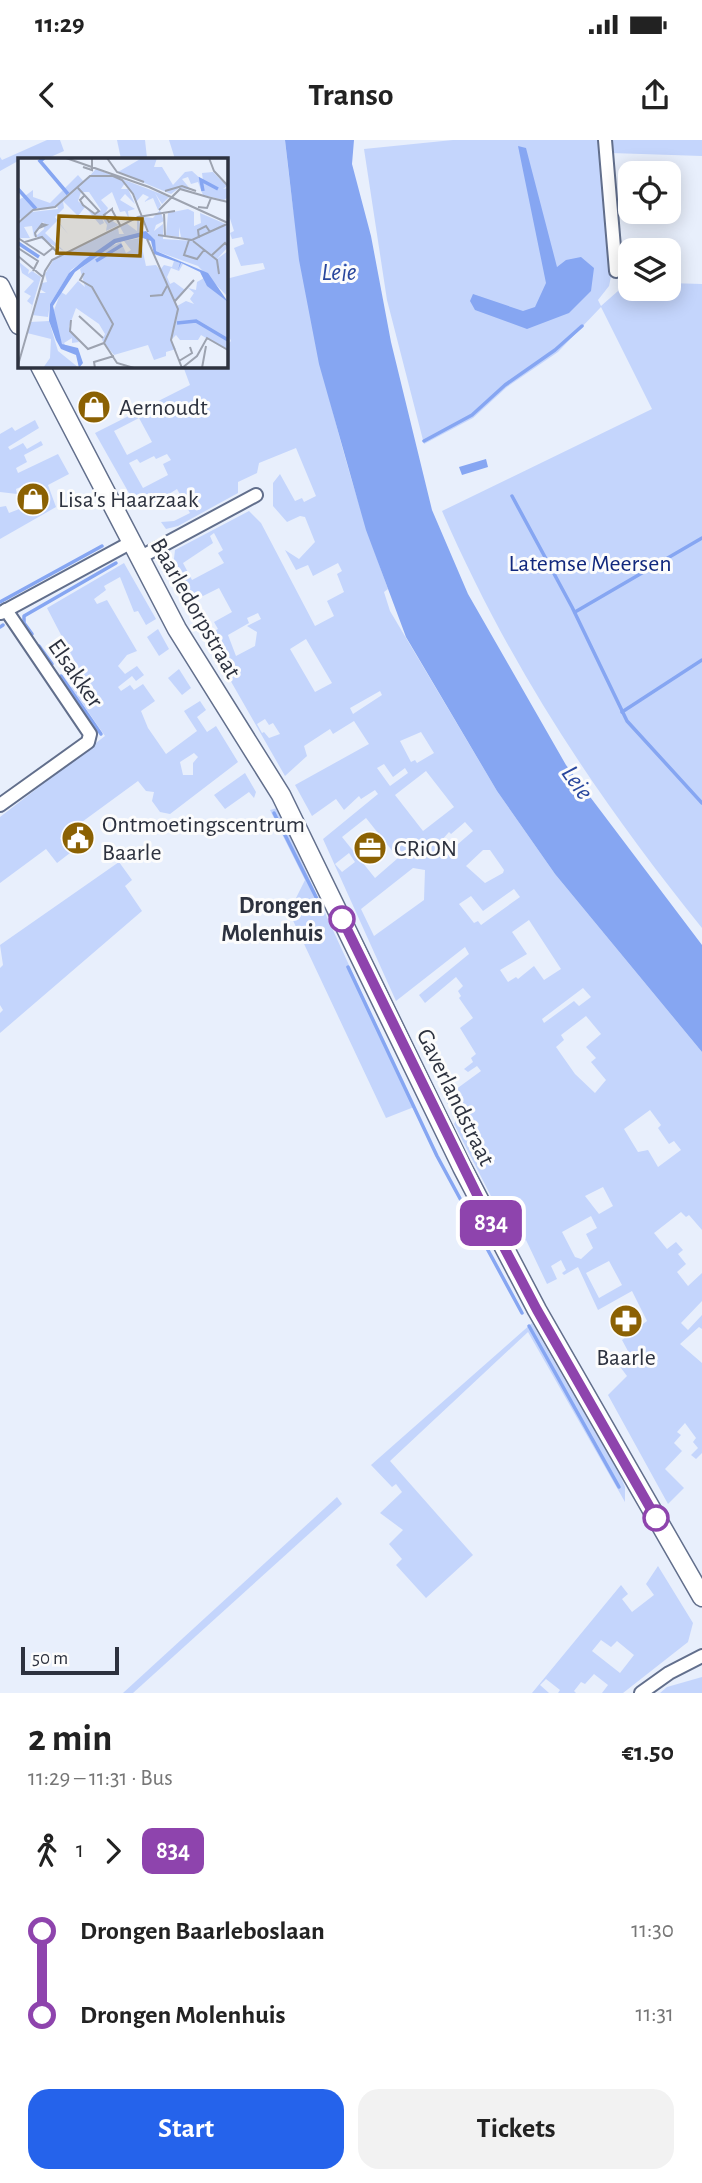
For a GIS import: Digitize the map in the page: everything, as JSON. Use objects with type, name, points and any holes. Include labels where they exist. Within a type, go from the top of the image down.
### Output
[{"type":"main road","points":[[0,286],[18,323]]},
{"type":"main road","name":"Baarledorpstraat","points":[[41,368],[177,629],[281,795]]},
{"type":"main road","name":"Gaverlandstraat","points":[[281,795],[487,1215],[544,1322],[702,1597]]},
{"type":"street","points":[[605,140],[616,271]]},
{"type":"street","points":[[3,612],[256,495]]},
{"type":"street","name":"Elsakker","points":[[0,805],[88,742],[90,734],[3,612]]},
{"type":"street","points":[[641,1693],[669,1673],[702,1656]]},
{"type":"green space","points":[[47,140],[60,140],[64,151],[48,158],[18,158],[18,161],[0,171],[0,157],[2,160]]},
{"type":"green space","points":[[117,140],[145,140],[147,158],[121,158]]},
{"type":"green space","points":[[169,140],[285,140],[300,255],[322,368],[351,479],[388,589],[384,592],[390,611],[497,791],[555,874],[702,1052],[702,1230],[689,1215],[686,1217],[681,1212],[654,1233],[667,1249],[676,1242],[683,1250],[678,1254],[686,1264],[677,1272],[688,1286],[702,1273],[702,1301],[681,1323],[688,1330],[702,1315],[702,1329],[699,1327],[680,1344],[702,1363],[702,1453],[696,1459],[691,1455],[698,1448],[693,1442],[696,1438],[685,1423],[677,1432],[681,1435],[674,1443],[682,1451],[665,1469],[684,1488],[668,1504],[608,1395],[627,1376],[618,1364],[629,1353],[622,1340],[647,1321],[632,1291],[598,1310],[578,1267],[564,1275],[562,1273],[566,1270],[561,1260],[551,1266],[557,1279],[547,1284],[526,1240],[516,1245],[454,1124],[457,1119],[444,1098],[481,1071],[477,1066],[468,1072],[464,1069],[473,1062],[471,1058],[476,1054],[460,1028],[473,1018],[459,998],[461,996],[458,991],[463,986],[456,977],[425,1003],[419,995],[469,954],[465,947],[396,1001],[323,839],[378,794],[375,790],[361,799],[359,796],[344,810],[336,799],[312,816],[295,785],[369,744],[354,721],[333,734],[330,729],[304,746],[307,756],[285,776],[205,636],[218,629],[214,622],[232,612],[219,588],[201,597],[198,591],[185,598],[172,575],[175,550],[249,511],[261,523],[315,626],[334,616],[327,601],[344,592],[337,574],[342,571],[338,563],[313,576],[308,565],[296,570],[285,550],[299,559],[315,542],[305,517],[300,516],[287,522],[273,506],[273,483],[280,474],[295,501],[302,498],[304,502],[316,496],[296,448],[259,463],[257,473],[238,482],[238,493],[178,526],[166,529],[161,522],[174,521],[190,513],[177,489],[153,504],[147,496],[134,502],[95,433],[190,385],[184,368],[228,368],[228,344],[231,341],[228,334],[228,278],[265,269],[263,263],[241,266],[234,248],[244,244],[242,237],[232,239],[230,233],[234,231],[228,212],[228,158],[175,158]],"holes":[[[139,418],[152,442],[127,455],[114,431]],[[167,454],[171,460],[163,464],[168,475],[143,488],[129,463],[137,459],[140,463],[154,456],[156,459]],[[214,533],[223,550],[218,553],[224,563],[192,580],[183,563],[213,543],[210,536]],[[258,613],[261,619],[247,626],[257,632],[255,646],[236,656],[228,635],[249,623],[247,618]],[[306,639],[332,683],[315,692],[290,649]],[[380,691],[382,695],[353,714],[350,708]],[[265,719],[269,725],[273,723],[280,734],[269,738],[262,733],[257,724]],[[421,732],[434,753],[417,763],[415,760],[411,762],[400,741]],[[384,764],[393,777],[405,768],[408,773],[390,786],[377,768]],[[426,771],[454,807],[423,831],[395,795]],[[366,818],[398,858],[375,878],[342,837]],[[465,822],[473,831],[443,857],[435,848],[449,832],[451,834]],[[483,850],[490,850],[504,870],[485,883],[466,866]],[[349,853],[355,862],[342,872],[335,864]],[[413,868],[425,870],[424,900],[374,936],[361,909]],[[514,889],[520,897],[481,925],[478,921],[474,923],[459,904],[471,896],[483,911]],[[529,920],[561,969],[544,980],[534,966],[518,979],[516,977],[508,982],[500,970],[527,954],[512,932]],[[583,988],[591,997],[579,1006],[574,1001],[544,1023],[542,1019]],[[586,1016],[601,1034],[586,1047],[596,1058],[591,1062],[606,1080],[595,1093],[575,1074],[556,1047],[564,1040],[561,1035]],[[650,1110],[661,1125],[658,1128],[669,1144],[674,1141],[681,1150],[658,1167],[648,1150],[638,1152],[624,1129]],[[603,1187],[613,1206],[599,1214],[585,1196]],[[591,1216],[597,1228],[586,1234],[593,1248],[581,1259],[575,1257],[562,1232]],[[609,1261],[622,1285],[599,1298],[586,1273]]]},
{"type":"green space","name":"Latemse Meersen","points":[[453,140],[599,140],[613,267],[609,286],[598,300],[601,306],[618,291],[618,301],[681,301],[681,283],[702,284],[702,928],[626,829],[557,728],[496,623],[442,511],[652,409],[601,307],[558,352],[507,387],[473,418],[424,444],[387,300],[364,149]]},
{"type":"green space","points":[[610,140],[702,140],[702,156],[611,153]]},
{"type":"green space","points":[[35,420],[39,428],[8,447],[10,450],[23,443],[27,449],[41,441],[43,445],[24,455],[27,462],[16,468],[18,473],[58,454],[69,474],[48,485],[56,507],[0,539],[0,507],[6,506],[9,513],[40,501],[32,482],[16,489],[17,494],[0,492],[0,434],[12,427],[15,431]]},
{"type":"green space","points":[[124,563],[156,619],[146,625],[138,611],[134,612],[120,577],[104,586],[106,590],[94,599],[97,604],[107,600],[137,651],[127,655],[118,666],[125,674],[137,666],[144,675],[136,681],[132,676],[118,687],[121,691],[130,685],[134,690],[143,684],[155,701],[141,711],[148,728],[166,754],[197,731],[184,711],[200,701],[206,710],[197,717],[207,732],[216,726],[238,762],[170,814],[160,812],[152,801],[154,792],[146,791],[138,781],[60,838],[70,853],[57,863],[46,849],[0,883],[0,817],[105,736],[71,687],[83,677],[47,608]],"holes":[[[194,753],[198,757],[193,763],[193,775],[183,775],[180,762]]]},
{"type":"green space","points":[[158,629],[169,649],[159,656],[147,637]]},
{"type":"green space","points":[[179,669],[191,688],[182,695],[168,678]]},
{"type":"green space","points":[[245,773],[256,792],[254,798],[249,792],[225,809],[214,795]]},
{"type":"green space","points":[[277,808],[414,1107],[386,1118],[289,912],[305,880],[270,810]]},
{"type":"green space","points":[[119,862],[132,880],[125,886],[142,911],[0,1033],[0,1013],[3,1010],[0,1005],[0,968],[3,965],[0,945]]},
{"type":"green space","points":[[532,1323],[620,1475],[625,1487],[625,1502],[528,1332],[390,1461],[473,1555],[426,1598],[396,1565],[402,1559],[389,1544],[403,1530],[380,1513],[402,1492],[396,1484],[392,1487],[371,1465]]},
{"type":"green space","points":[[337,1497],[342,1504],[133,1693],[123,1693]]},
{"type":"green space","points":[[658,1566],[693,1623],[688,1642],[623,1693],[602,1693],[608,1685],[594,1674],[585,1684],[581,1682],[574,1691],[576,1693],[558,1693],[560,1690],[546,1679],[540,1685],[549,1693],[532,1693],[621,1585],[628,1594],[622,1599],[632,1612],[654,1595],[646,1584]],"holes":[[[601,1640],[611,1647],[617,1641],[634,1655],[620,1673],[592,1651]]]},
{"type":"green space","points":[[702,1677],[702,1693],[660,1693],[667,1687]]},
{"type":"water","name":"Leie","points":[[285,140],[354,140],[352,164],[371,236],[391,342],[432,510],[468,594],[566,765],[702,945],[702,1052],[555,874],[497,791],[406,637],[366,530],[319,364],[299,260]]},
{"type":"water","points":[[518,146],[526,148],[557,267],[566,260],[581,257],[594,268],[591,291],[569,313],[527,329],[475,310],[470,301],[473,294],[523,311],[535,307],[546,283]]},
{"type":"water","points":[[486,459],[488,467],[462,475],[459,467]]},
{"type":"waterway","points":[[424,441],[472,415],[505,385],[555,350],[582,326]]},
{"type":"waterway","points":[[512,496],[572,607],[627,721],[702,803]]},
{"type":"waterway","points":[[575,612],[702,538]]},
{"type":"waterway","points":[[0,602],[102,546]]},
{"type":"waterway","points":[[32,634],[24,623],[24,616],[116,563]]},
{"type":"waterway","points":[[39,646],[52,664]]},
{"type":"waterway","points":[[622,712],[702,660]]},
{"type":"waterway","points":[[61,676],[101,734]]},
{"type":"waterway","points":[[274,813],[321,907]]},
{"type":"waterway","points":[[348,967],[437,1156],[522,1313]]},
{"type":"waterway","points":[[529,1326],[619,1487]]},
{"type":"bus line","name":"834","points":[[342,919],[487,1215],[537,1310],[656,1518]]},
{"type":"place","name":"Aernoudt","points":[[94,407]]},
{"type":"place","name":"Lisa's Haarzaak","points":[[33,499]]},
{"type":"place","name":"Ontmoetingscentrum Baarle","points":[[78,838]]},
{"type":"place","name":"CRiON","points":[[370,848]]},
{"type":"place","name":"Drongen Molenhuis","points":[[342,919]]},
{"type":"place","name":"Baarle","points":[[626,1321]]}]
